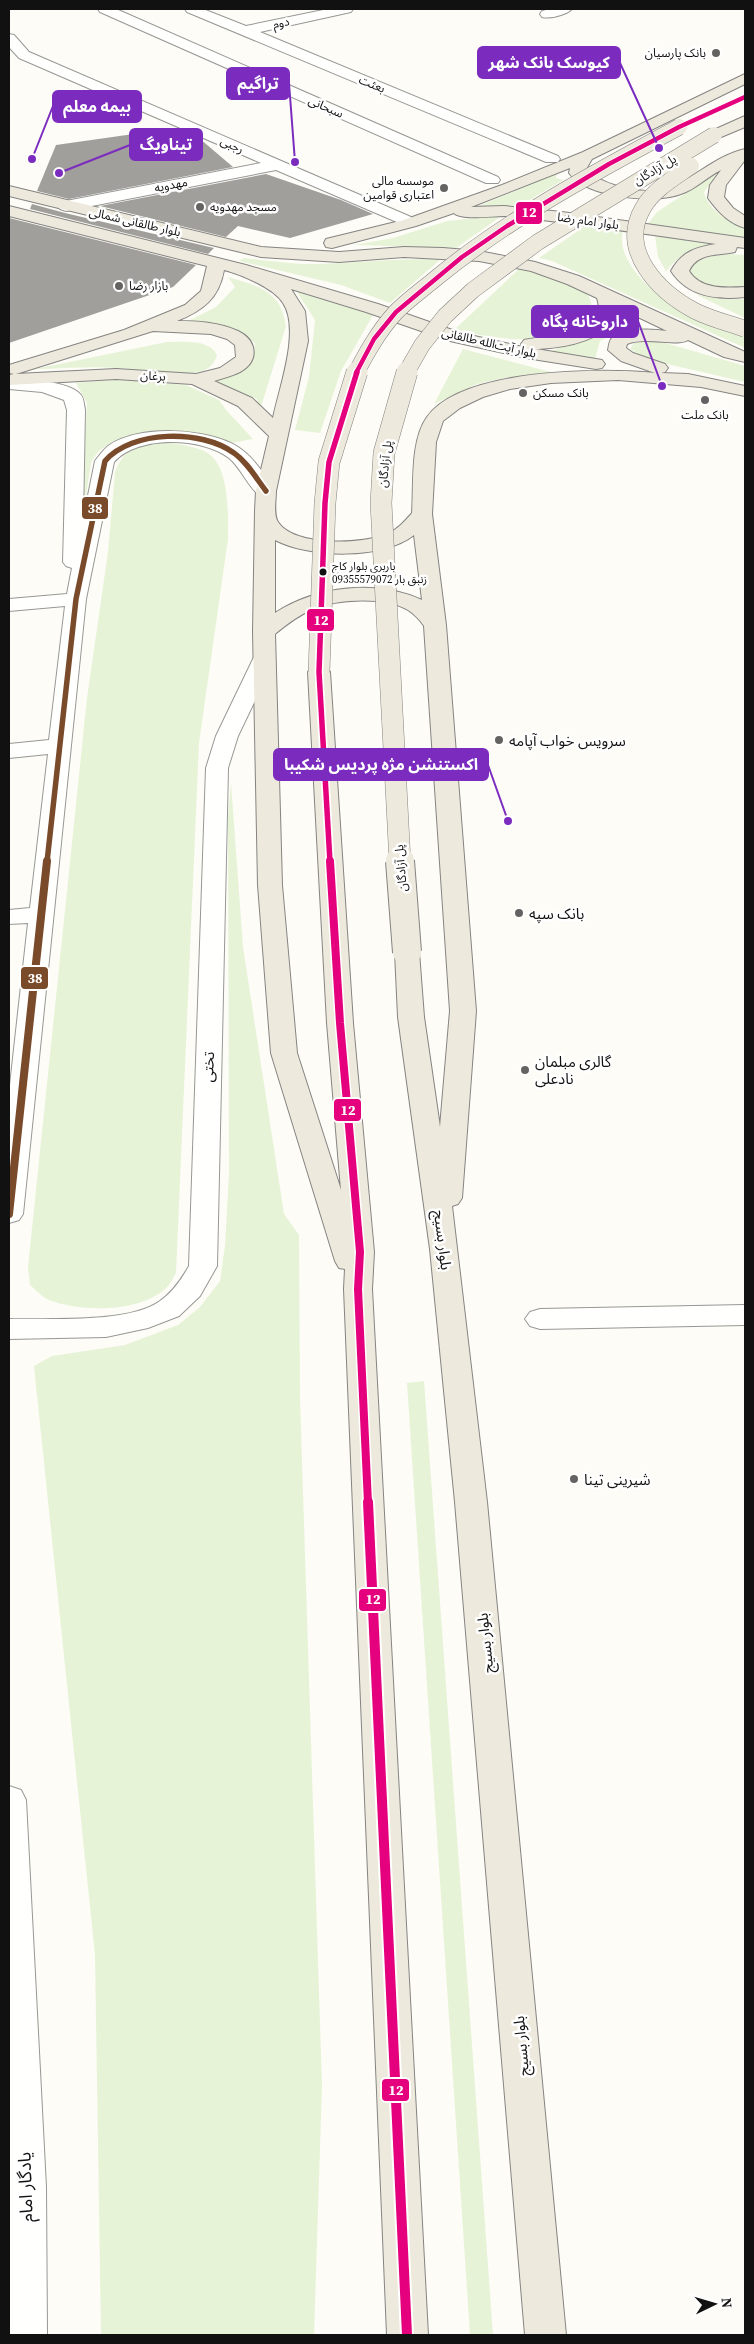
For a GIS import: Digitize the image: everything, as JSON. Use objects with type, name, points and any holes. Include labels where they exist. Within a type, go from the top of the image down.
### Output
[{"type":"main road","points":[[261,252],[340,242],[430,216],[589,155],[745,78]]},
{"type":"main road","name":"پل آزادگان","points":[[358,1290],[360,1252],[340,1023],[319,672],[325,503],[329,462],[355,375],[374,339],[396,312],[462,257],[508,226],[609,164],[680,127],[745,97]]},
{"type":"main road","name":"پل آزادگان","points":[[408,952],[397,825],[381,503],[384,453],[405,375],[422,345],[445,316],[473,290],[538,242],[644,176],[714,135],[745,121]]},
{"type":"main road","points":[[714,135],[694,163],[659,190],[642,208],[633,234],[640,261],[667,291],[695,311],[745,329]]},
{"type":"main road","points":[[589,155],[579,165],[577,173],[590,182],[610,190],[637,194],[671,192],[687,186],[713,168],[743,156]]},
{"type":"main road","points":[[743,156],[718,185],[716,198],[727,211],[745,223]]},
{"type":"main road","name":"بلوار طالقانی شمالی","points":[[9,192],[261,252]]},
{"type":"main road","name":"بلوار طالقانی شمالی","points":[[9,211],[240,269]]},
{"type":"main road","name":"بلوار امام رضا","points":[[430,216],[471,211],[504,211],[562,217],[745,243]]},
{"type":"main road","points":[[745,249],[720,248],[701,252],[683,263],[680,271],[688,281],[704,289],[728,293],[745,292]]},
{"type":"main road","points":[[261,252],[313,257],[404,252],[479,256],[535,267],[573,280],[737,355]]},
{"type":"main road","points":[[9,371],[149,327],[199,304],[210,290],[216,276],[216,263]]},
{"type":"main road","points":[[240,269],[287,292],[294,303],[300,319],[299,341],[265,501],[264,659],[270,885],[284,1053],[358,1290],[407,2335]]},
{"type":"main road","name":"بلوار آیت‌الله طالقانی","points":[[240,269],[372,308],[456,337],[526,353],[705,382],[745,391]]},
{"type":"main road","points":[[486,344],[562,342],[582,335],[594,329],[606,317],[609,308],[606,295]]},
{"type":"main road","points":[[149,327],[182,326],[216,330],[233,336],[244,344],[245,354],[243,360],[232,369],[214,376],[196,378]]},
{"type":"main road","points":[[705,382],[627,357],[617,350],[619,341],[630,335],[658,334],[682,338],[737,355]]},
{"type":"main road","name":"برغان","points":[[9,380],[116,374],[196,378],[245,402],[280,435]]},
{"type":"main road","points":[[444,1249],[463,1011],[435,625],[422,514],[426,442],[435,419],[453,404],[476,393],[509,384],[551,378],[618,375],[705,382]]},
{"type":"main road","points":[[265,501],[268,523],[279,533],[297,542],[320,547],[346,548],[371,545],[393,539],[410,530],[422,514]]},
{"type":"main road","points":[[264,632],[292,609],[313,600],[340,595],[368,594],[395,598],[418,607],[435,625]]},
{"type":"main road","name":"بلوار بسیج","points":[[408,952],[411,1017],[444,1249],[486,1652],[546,2335]]},
{"type":"street","name":"سبحانی","points":[[105,9],[492,180]]},
{"type":"street","name":"بعثت","points":[[192,9],[552,159]]},
{"type":"street","name":"دوم","points":[[245,31],[346,9]]},
{"type":"street","points":[[547,14],[565,9]]},
{"type":"street","name":"رجبی","points":[[9,38],[16,56],[405,220]]},
{"type":"street","name":"مهدویه","points":[[66,206],[276,165]]},
{"type":"street","points":[[9,384],[43,386],[60,390],[73,397],[76,410],[72,539],[76,598]]},
{"type":"street","points":[[9,1214],[76,598],[106,461],[109,454],[140,439],[165,437],[191,438],[226,448],[241,458],[265,501]]},
{"type":"street","points":[[9,605],[76,598]]},
{"type":"street","name":"تختی","points":[[9,1329],[106,1327],[138,1321],[169,1309],[190,1289],[202,1266],[217,768],[227,736],[264,659]]},
{"type":"street","points":[[9,751],[60,746]]},
{"type":"street","points":[[9,917],[42,914]]},
{"type":"street","points":[[540,1319],[745,1315]]},
{"type":"street","name":"یادگار امام","points":[[9,1800],[17,2188],[27,2335]]},
{"type":"green space","points":[[721,170],[704,192],[706,199],[720,215],[745,229],[745,239],[647,225],[657,212]]},
{"type":"green space","points":[[557,173],[556,178],[563,180],[518,207],[479,206]]},
{"type":"green space","points":[[503,215],[456,248],[354,245],[393,238],[447,221]]},
{"type":"green space","points":[[585,226],[623,230],[622,243],[626,256],[632,268],[642,280],[665,300],[694,318],[745,337],[745,348],[552,261],[539,258]]},
{"type":"green space","points":[[655,236],[723,245],[691,250],[679,258],[666,271],[658,257]]},
{"type":"green space","points":[[729,254],[745,255],[745,289],[717,288],[691,278],[689,271],[696,263],[706,258]]},
{"type":"green space","points":[[244,258],[302,264],[441,259],[390,303],[341,285],[239,261]]},
{"type":"green space","points":[[519,269],[559,279],[583,289],[589,296],[591,303],[591,312],[587,319],[580,325],[560,334],[532,339],[502,338],[453,331]]},
{"type":"green space","points":[[228,277],[259,287],[274,297],[283,314],[286,326],[260,410],[257,399],[215,381],[236,374],[253,361],[255,343],[231,328],[215,324],[186,322],[216,307],[235,287]]},
{"type":"green space","points":[[297,292],[373,315],[341,371],[320,433],[295,430],[309,377],[315,320]]},
{"type":"green space","points":[[697,295],[723,299],[745,299],[745,318]]},
{"type":"green space","points":[[624,313],[644,328],[621,331],[600,341],[595,359],[551,351],[611,328]]},
{"type":"green space","points":[[646,341],[662,342],[745,366],[745,382],[646,359],[630,349],[634,343]]},
{"type":"green space","points":[[167,342],[195,342],[208,346],[217,355],[214,362],[208,368],[188,374],[168,374],[107,367],[35,369]]},
{"type":"green space","points":[[463,349],[558,374],[504,378],[477,384],[434,404]]},
{"type":"green space","points":[[122,379],[186,385],[219,400],[253,439],[233,443],[211,443],[172,438],[133,437],[115,441],[101,449],[91,463],[79,541],[87,403],[76,383]]},
{"type":"green space","points":[[171,443],[201,450],[209,454],[216,461],[224,481],[228,518],[228,539],[199,743],[176,1273],[165,1289],[154,1297],[140,1303],[109,1308],[76,1307],[49,1300],[41,1295],[30,1285],[28,1267],[87,698],[108,552],[115,472],[125,455],[131,450],[144,445]]},
{"type":"green space","points":[[231,783],[243,947],[284,1214],[299,1235],[300,1398],[322,2086],[314,2335],[101,2335],[95,1955],[34,1366],[52,1356],[125,1345],[178,1325],[200,1307],[220,1281],[225,1246],[229,1174],[228,817]]},
{"type":"green space","points":[[424,1381],[493,2335],[470,2335],[407,1383]]},
{"type":"building","points":[[176,128],[199,138],[233,167],[69,199],[37,191],[56,145]]},
{"type":"building","points":[[266,174],[341,200],[373,214],[290,238],[238,226],[226,237],[100,206]]},
{"type":"building","points":[[32,204],[214,248],[208,254],[30,209]]},
{"type":"building","name":"بازار رضا","points":[[9,218],[196,265],[173,287],[9,343]]},
{"type":"transit line","name":"12","points":[[407,2335],[358,1289],[360,1252],[340,1023],[319,672],[325,503],[329,462],[355,375],[374,339],[396,312],[462,257],[507,226],[609,164],[679,127],[745,97]]},
{"type":"transit line","name":"38","points":[[9,1214],[76,599],[105,461],[114,451],[127,443],[144,439],[181,437],[199,440],[215,444],[234,453],[244,462],[266,491]]},
{"type":"place","name":"بانک پارسیان","points":[[716,53]]},
{"type":"place","name":"کیوسک بانک شهر","points":[[659,148]]},
{"type":"place","name":"بیمه معلم","points":[[32,159]]},
{"type":"place","name":"تراگیم","points":[[295,162]]},
{"type":"place","name":"تیناویگ","points":[[59,173]]},
{"type":"place","name":"موسسه مالی اعتباری قوامین","points":[[444,188]]},
{"type":"place","name":"مسجد مهدویه","points":[[200,207]]},
{"type":"place","name":"بازار رضا","points":[[119,286]]},
{"type":"place","name":"داروخانه پگاه","points":[[662,386]]},
{"type":"place","name":"بانک مسکن","points":[[523,393]]},
{"type":"place","name":"بانک ملت","points":[[705,400]]},
{"type":"place","name":"باربری بلوار کاج زنبق بار 09355579072","points":[[323,572]]},
{"type":"place","name":"سرویس خواب آپامه","points":[[499,740]]},
{"type":"place","name":"اکستنشن مژه پردیس شکیبا","points":[[508,821]]},
{"type":"place","name":"بانک سپه","points":[[519,913]]},
{"type":"place","name":"گالری مبلمان نادعلی","points":[[525,1070]]},
{"type":"place","name":"شیرینی تینا","points":[[574,1479]]}]
